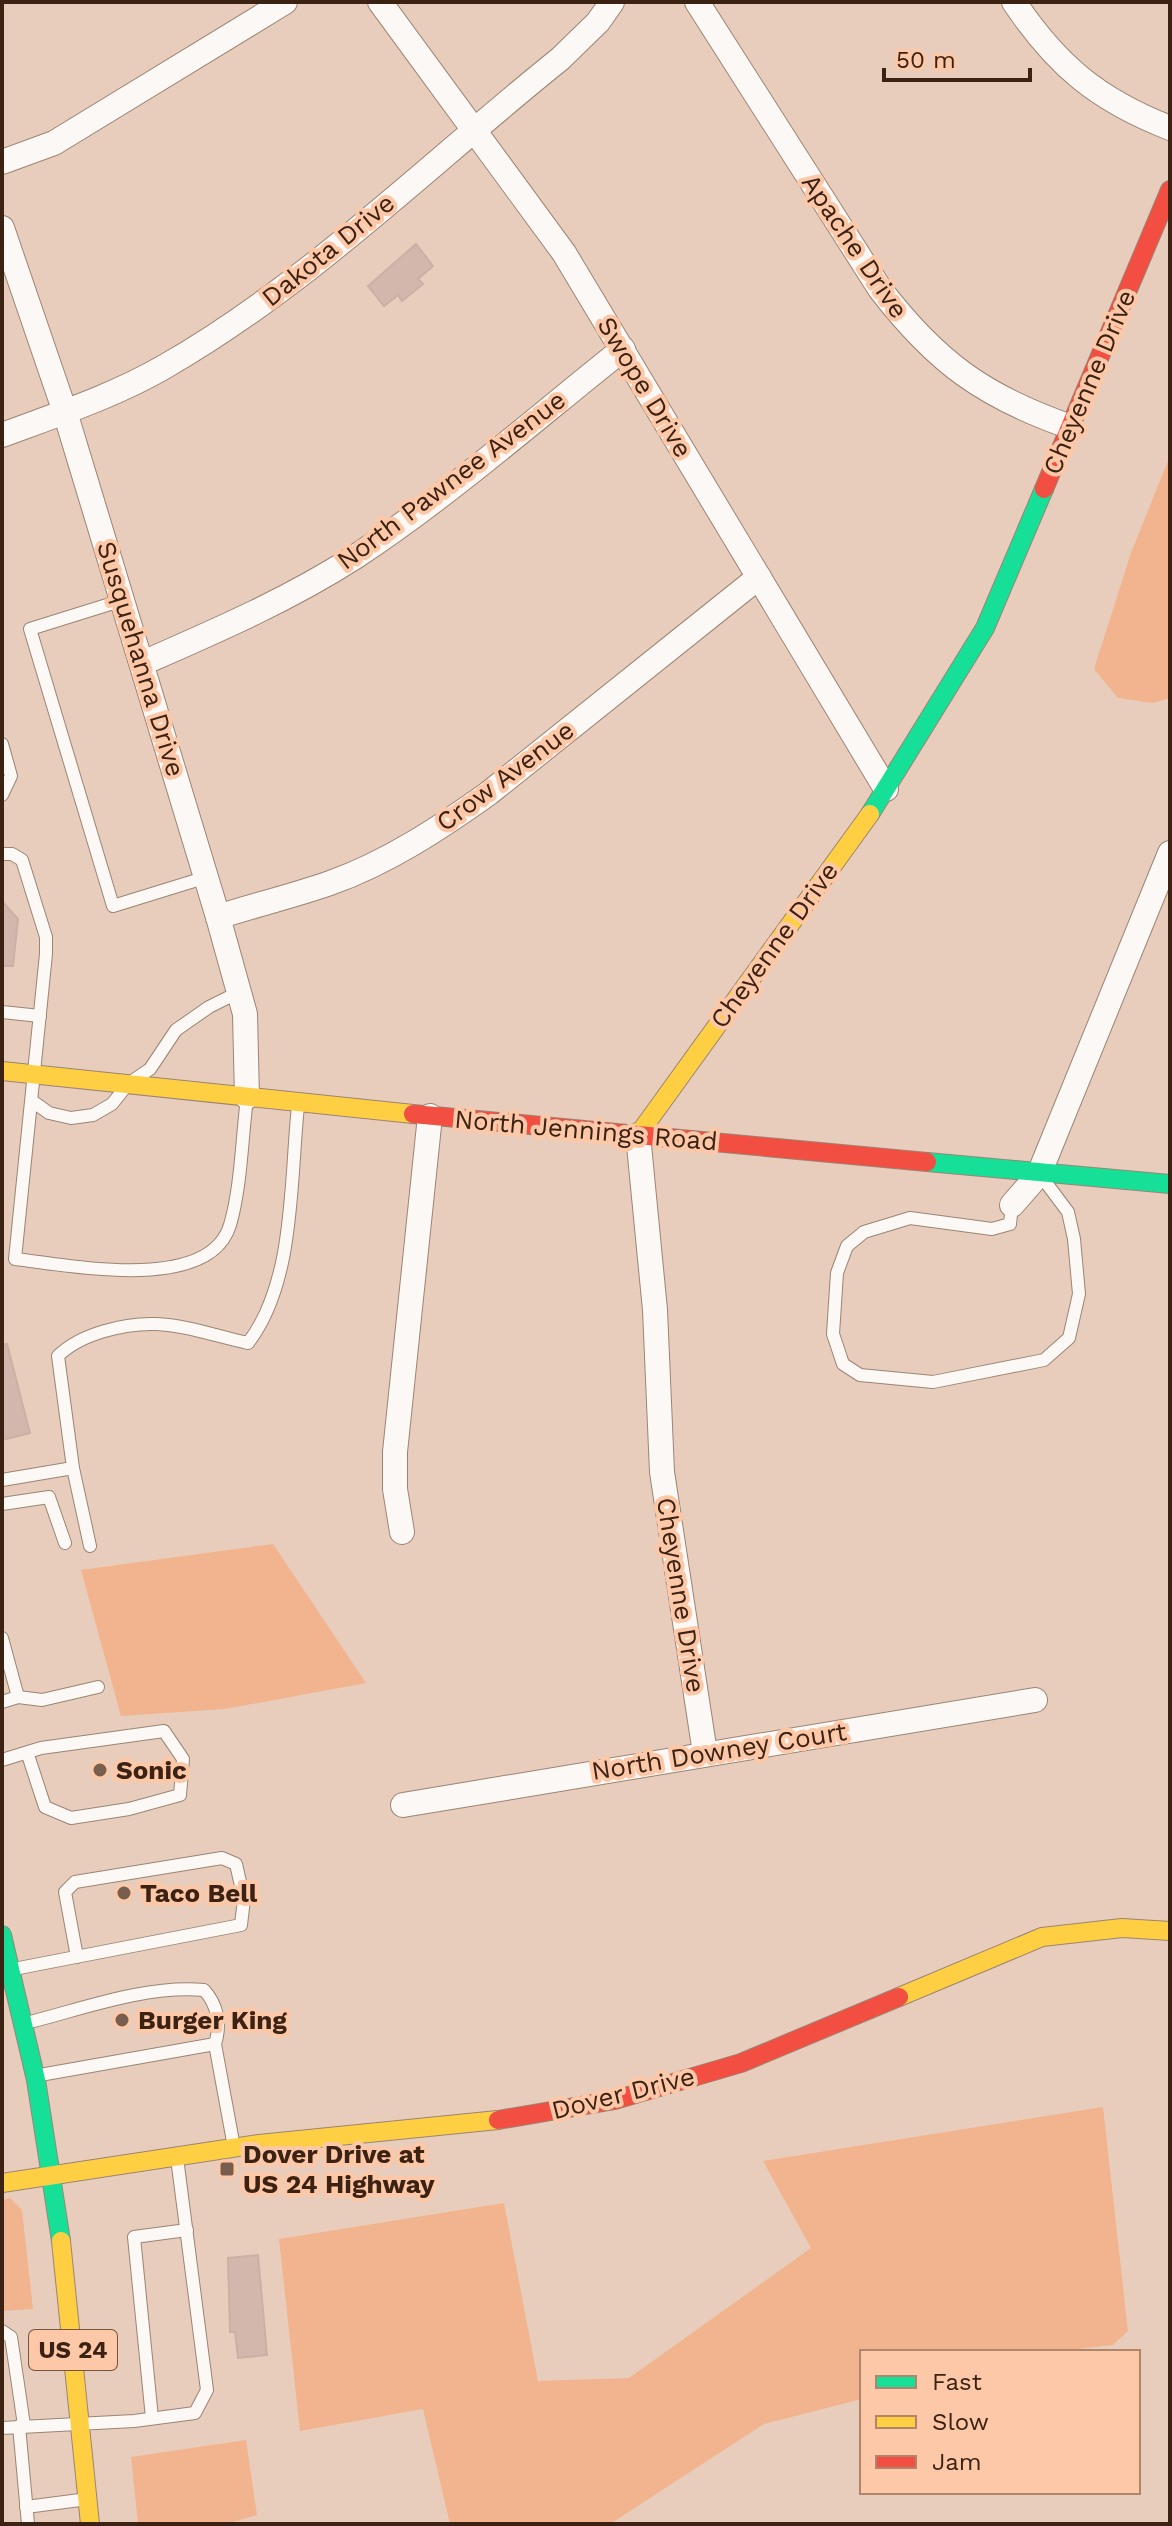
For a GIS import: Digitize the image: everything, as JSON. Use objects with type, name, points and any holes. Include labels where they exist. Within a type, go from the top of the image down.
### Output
[{"type":"main road","name":"Cheyenne Drive","points":[[638,1135],[886,789],[947,697],[985,628],[1170,190]]},
{"type":"main road","name":"North Jennings Road","points":[[2,1071],[430,1116],[1170,1184]]},
{"type":"main road","name":"Dover Drive","points":[[2,2183],[235,2149],[503,2120],[615,2100],[741,2063],[1042,1937],[1082,1930],[1151,1928],[1170,1931]]},
{"type":"main road","name":"US 24","points":[[2,1935],[37,2075],[53,2176],[90,2524]]},
{"type":"street","points":[[2,162],[54,143],[285,2]]},
{"type":"street","name":"Swope Drive","points":[[380,2],[564,253],[886,789]]},
{"type":"street","name":"Dakota Drive","points":[[2,435],[65,412],[161,369],[242,319],[299,276],[474,127],[560,59],[598,22],[612,2]]},
{"type":"street","name":"Apache Drive","points":[[697,2],[880,289],[909,327],[934,352],[982,389],[1024,411],[1071,427]]},
{"type":"street","points":[[1014,2],[1051,53],[1073,74],[1101,95],[1170,128]]},
{"type":"street","name":"Susquehanna Drive","points":[[2,228],[65,412],[207,877],[245,1014],[247,1097]]},
{"type":"street","name":"North Pawnee Avenue","points":[[143,663],[259,612],[353,558],[398,527],[623,349]]},
{"type":"street","name":"Crow Avenue","points":[[218,917],[331,883],[385,858],[446,823],[489,793],[759,577]]},
{"type":"street","points":[[1012,1205],[1039,1174],[1170,853]]},
{"type":"street","points":[[402,1532],[395,1489],[395,1452],[430,1116]]},
{"type":"street","name":"Cheyenne Drive","points":[[638,1135],[655,1310],[662,1472],[705,1753]]},
{"type":"street","name":"North Downey Court","points":[[403,1805],[1035,1700]]},
{"type":"lane","points":[[123,600],[30,629],[113,906],[207,877]]},
{"type":"lane","points":[[2,744],[11,776],[2,795]]},
{"type":"lane","points":[[2,854],[12,854],[22,860],[46,937],[15,1259],[161,1270],[189,1266],[218,1248],[230,1226],[247,1097]]},
{"type":"lane","points":[[32,1101],[49,1113],[71,1118],[93,1115],[112,1104],[128,1084],[150,1069],[176,1030],[209,1007],[239,992]]},
{"type":"lane","points":[[2,1012],[40,1016]]},
{"type":"lane","points":[[90,1546],[73,1468],[58,1356],[72,1342],[124,1328],[157,1324],[248,1343],[265,1321],[281,1277],[298,1102]]},
{"type":"lane","points":[[1012,1205],[1010,1224],[992,1229],[910,1218],[864,1232],[847,1246],[837,1273],[833,1334],[843,1364],[860,1375],[933,1382],[1044,1360],[1069,1338],[1079,1294],[1074,1239],[1068,1212],[1039,1174]]},
{"type":"lane","points":[[2,1480],[73,1468]]},
{"type":"lane","points":[[2,1504],[49,1497],[65,1543]]},
{"type":"lane","points":[[2,1638],[18,1697]]},
{"type":"lane","points":[[2,1702],[18,1697],[42,1700],[98,1687]]},
{"type":"lane","points":[[2,1760],[28,1755],[41,1748],[164,1731],[183,1759],[180,1795],[129,1809],[71,1818],[45,1807],[28,1755]]},
{"type":"lane","points":[[12,1969],[77,1957],[241,1925],[244,1899],[236,1864],[222,1858],[75,1882],[65,1892],[65,1904],[77,1957]]},
{"type":"lane","points":[[25,2024],[128,1997],[188,1989],[204,1990],[213,2000],[219,2030],[215,2044],[235,2149]]},
{"type":"lane","points":[[37,2075],[215,2044]]},
{"type":"lane","points":[[2,2428],[195,2413],[207,2390],[177,2158]]},
{"type":"lane","points":[[152,2418],[134,2237],[187,2230]]},
{"type":"lane","points":[[2,2331],[11,2337],[28,2524]]},
{"type":"lane","points":[[26,2507],[88,2499]]},
{"type":"shaded area","points":[[1170,456],[1170,698],[1153,703],[1118,698],[1094,669],[1131,553]]},
{"type":"shaded area","points":[[273,1544],[366,1683],[225,1709],[121,1716],[81,1570]]},
{"type":"shaded area","points":[[1103,2107],[1128,2331],[1113,2345],[1069,2350],[860,2350],[860,2400],[764,2424],[610,2524],[450,2524],[423,2409],[300,2431],[279,2239],[504,2203],[538,2381],[629,2378],[811,2248],[763,2161]]},
{"type":"shaded area","points":[[10,2198],[22,2210],[33,2309],[2,2311],[2,2200]]},
{"type":"shaded area","points":[[246,2440],[257,2515],[226,2524],[138,2524],[131,2457]]},
{"type":"building","points":[[416,244],[433,266],[418,279],[423,284],[402,301],[398,295],[384,306],[368,286]]},
{"type":"building","points":[[2,901],[18,919],[13,966],[2,966]]},
{"type":"building","points":[[7,1344],[30,1433],[2,1440],[2,1345]]},
{"type":"building","points":[[258,2255],[267,2355],[238,2358],[235,2332],[230,2332],[228,2258]]},
{"type":"traffic: fast","points":[[870,814],[985,628],[1044,489]]},
{"type":"traffic: fast","points":[[927,1162],[1170,1184]]},
{"type":"traffic: fast","points":[[2,1935],[36,2080],[61,2241]]},
{"type":"traffic: slow","points":[[638,1135],[870,814]]},
{"type":"traffic: slow","points":[[2,1071],[413,1114]]},
{"type":"traffic: slow","points":[[899,1997],[1042,1937],[1122,1928],[1170,1931]]},
{"type":"traffic: slow","points":[[2,2183],[259,2144],[498,2120]]},
{"type":"traffic: slow","points":[[61,2241],[90,2524]]},
{"type":"traffic: jam","points":[[1044,489],[1170,190]]},
{"type":"traffic: jam","points":[[413,1114],[927,1162]]},
{"type":"traffic: jam","points":[[498,2120],[615,2100],[741,2063],[899,1997]]},
{"type":"place","name":"Sonic","points":[[100,1770]]},
{"type":"place","name":"Taco Bell","points":[[124,1893]]},
{"type":"place","name":"Burger King","points":[[122,2020]]},
{"type":"place","name":"Dover Drive at US 24 Highway","points":[[227,2169]]}]
